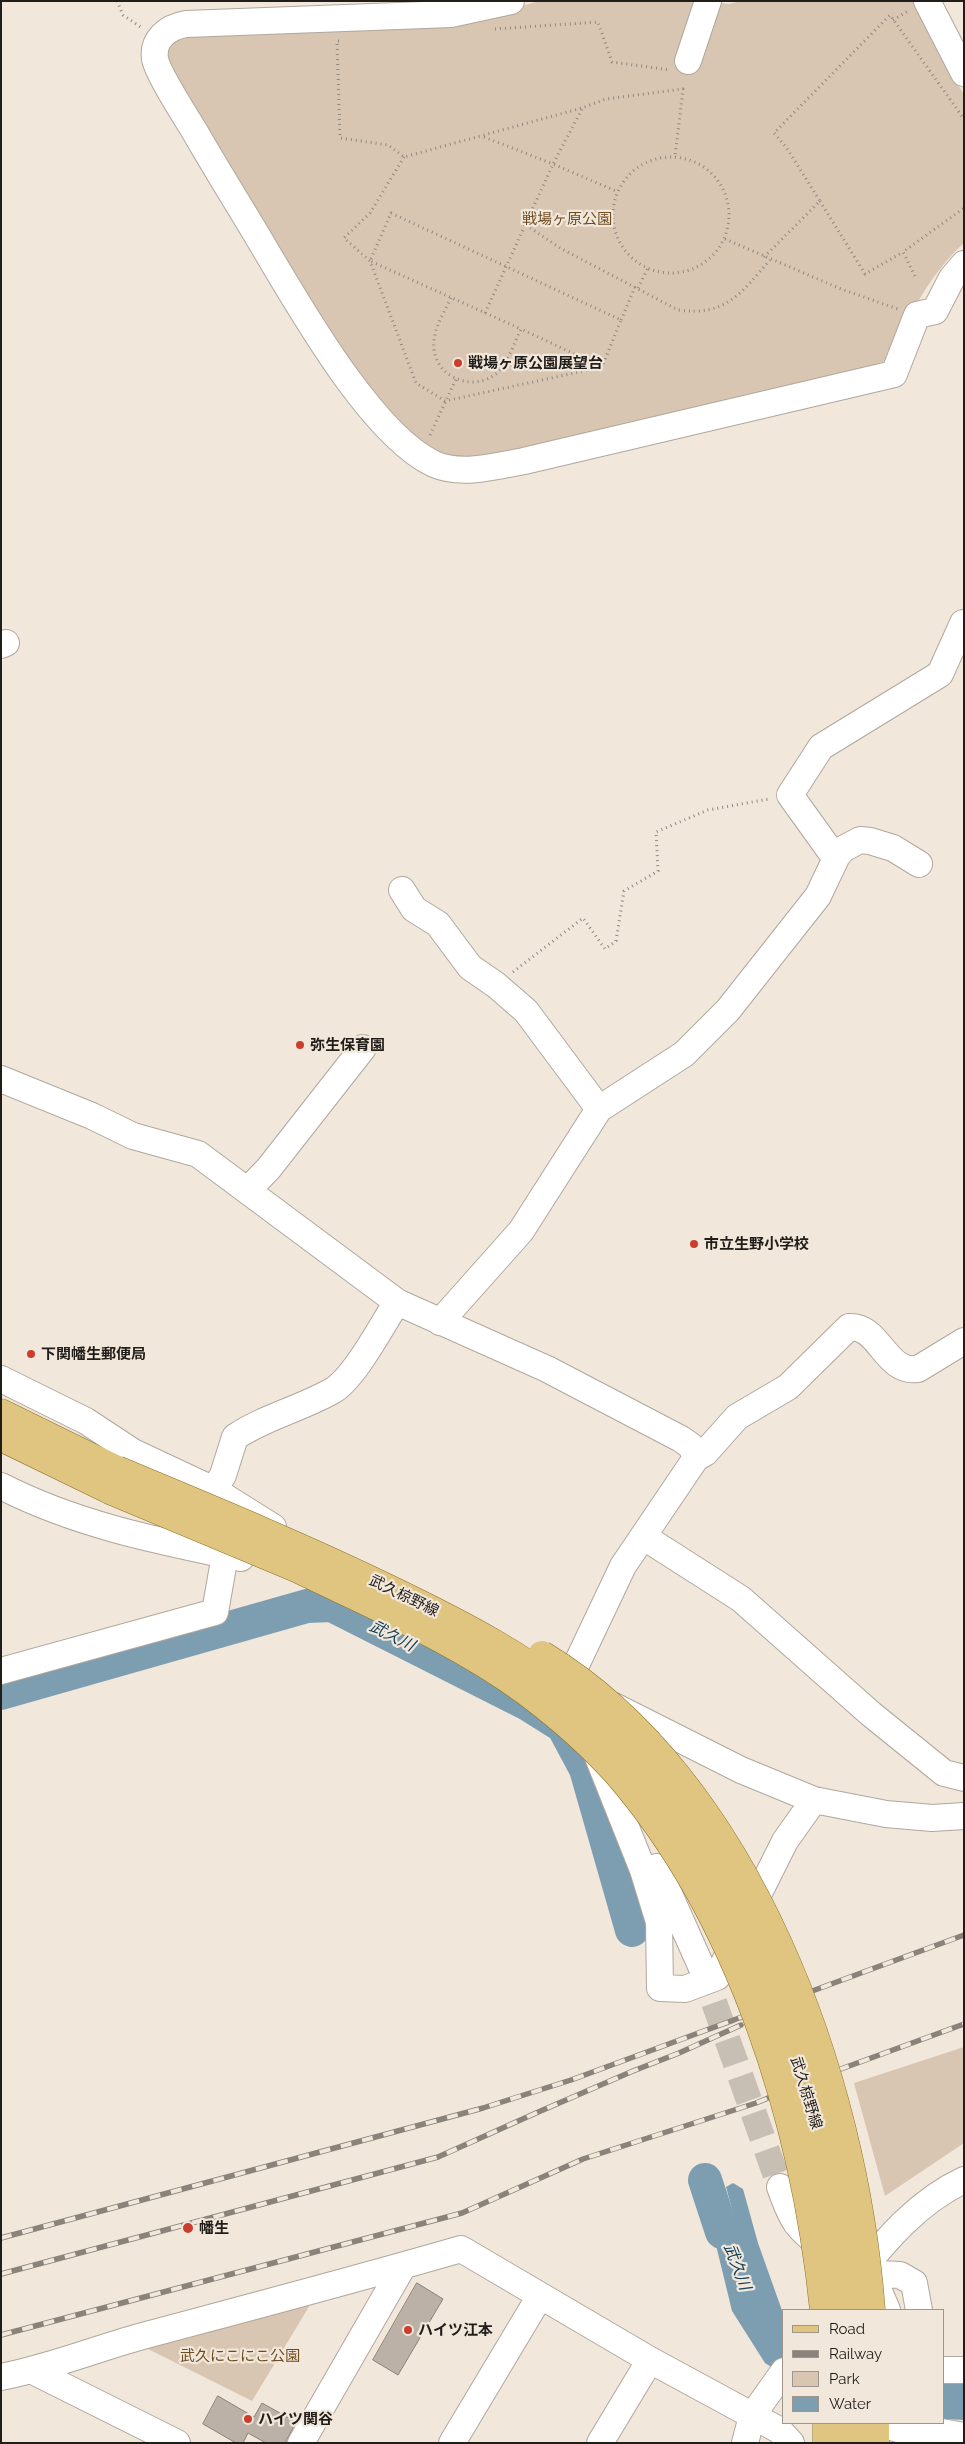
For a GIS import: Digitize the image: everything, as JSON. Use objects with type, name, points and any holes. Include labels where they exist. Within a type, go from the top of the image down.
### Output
[{"type":"main road","name":"武久椋野線","points":[[1,1414],[114,1480]]},
{"type":"main road","name":"武久椋野線","points":[[1,1437],[114,1480],[294,1555],[455,1634],[543,1691],[589,1726],[641,1782],[722,1889],[753,1949],[782,2018],[806,2086],[823,2149],[838,2224],[849,2309]]},
{"type":"main road","points":[[294,1555],[489,1667],[558,1716],[616,1772],[639,1800],[668,1841],[710,1913],[734,1965],[773,2065],[790,2124],[812,2220],[824,2309]]},
{"type":"main road","points":[[294,1555],[452,1608],[511,1636],[576,1676],[622,1714],[678,1774],[730,1852],[779,1948],[806,2016],[837,2109],[849,2159],[865,2254],[871,2309]]},
{"type":"main road","points":[[827,2424],[827,2443]]},
{"type":"main road","points":[[852,2424],[852,2443]]},
{"type":"street","points":[[511,1],[451,14],[186,24],[169,29],[160,38],[155,55],[157,65],[212,162],[319,336],[373,412],[402,444],[420,456],[449,469],[496,466],[728,412],[770,405],[894,374],[917,315],[935,311],[952,278],[964,264]]},
{"type":"street","points":[[682,66],[708,1]]},
{"type":"street","points":[[918,6],[957,42],[964,73]]},
{"type":"street","points":[[837,856],[831,852],[790,796],[821,747],[940,674],[963,623]]},
{"type":"street","points":[[440,1322],[521,1230],[599,1110],[684,1054],[728,1010],[818,896],[837,856],[843,849],[860,840],[893,848],[919,864]]},
{"type":"street","points":[[402,890],[414,909],[438,924],[470,967],[516,1001],[540,1028],[599,1110]]},
{"type":"street","points":[[248,1190],[269,1168],[364,1048]]},
{"type":"street","points":[[1,1079],[92,1116],[133,1136],[198,1154],[397,1302],[547,1369],[681,1439],[691,1446],[696,1458]]},
{"type":"street","points":[[1,1671],[215,1612],[225,1555],[214,1490],[223,1475],[234,1437],[254,1425],[332,1391],[345,1381],[397,1302]]},
{"type":"street","points":[[814,1800],[785,1841],[717,1977],[685,1990],[660,1988],[659,1922],[643,1870],[568,1682],[614,1583],[696,1458],[705,1453],[737,1418],[788,1388],[849,1327],[858,1326],[867,1332],[891,1360],[903,1369],[918,1369],[964,1341]]},
{"type":"street","points":[[1,1379],[86,1421],[133,1452],[214,1490],[350,1575],[568,1682],[741,1770],[814,1800],[886,1814],[932,1818],[964,1816]]},
{"type":"street","points":[[1,1486],[78,1518],[164,1542],[348,1584],[412,1607]]},
{"type":"street","points":[[644,1537],[741,1598],[872,1714],[936,1767],[944,1773],[964,1778]]},
{"type":"street","points":[[568,1682],[605,1751],[701,1966]]},
{"type":"street","points":[[831,2309],[888,2238],[932,2199],[964,2180]]},
{"type":"street","points":[[780,2187],[790,2214],[803,2234],[859,2273],[879,2292],[887,2309]]},
{"type":"street","points":[[1,2377],[33,2371],[62,2360],[128,2341],[461,2249],[650,2360],[752,2416],[784,2431]]},
{"type":"street","points":[[301,2443],[403,2266]]},
{"type":"street","points":[[859,2273],[900,2275],[914,2283],[919,2309]]},
{"type":"street","points":[[452,2443],[540,2296]]},
{"type":"street","points":[[600,2443],[650,2360]]},
{"type":"street","points":[[945,2370],[964,2370]]},
{"type":"street","points":[[33,2371],[177,2443]]},
{"type":"street","points":[[745,2443],[752,2416],[780,2376]]},
{"type":"street","points":[[885,2430],[909,2432],[936,2431],[964,2436]]},
{"type":"path","points":[[117,1],[123,15],[160,38]]},
{"type":"path","points":[[893,20],[918,6]]},
{"type":"path","points":[[964,119],[890,15],[774,132],[786,147],[865,274],[904,252],[964,208]]},
{"type":"path","points":[[486,30],[598,22],[612,62],[682,66]]},
{"type":"path","points":[[346,40],[336,41],[340,138],[388,145],[404,157]]},
{"type":"path","points":[[602,367],[370,261],[344,238],[370,213],[404,157],[606,100],[683,89],[675,158]]},
{"type":"path","points":[[485,313],[553,164],[582,108]]},
{"type":"path","points":[[482,136],[618,192]]},
{"type":"path","points":[[661,158],[690,160],[701,166],[722,187],[728,212],[725,239],[713,254],[691,270],[678,274],[663,273],[648,268],[633,260],[622,249],[616,235],[613,209],[618,192],[624,181],[646,162],[661,158]]},
{"type":"path","points":[[764,257],[820,201]]},
{"type":"path","points":[[602,367],[446,401],[416,383],[370,261],[391,213],[621,320]]},
{"type":"path","points":[[526,226],[560,248],[678,310],[706,311],[719,307],[733,298],[770,260]]},
{"type":"path","points":[[725,239],[770,260],[842,289],[917,315]]},
{"type":"path","points":[[904,252],[915,276]]},
{"type":"path","points":[[602,367],[636,287],[648,268]]},
{"type":"path","points":[[451,298],[434,332],[434,352],[439,363],[448,374],[456,379],[473,382],[483,381],[493,376],[505,362],[520,329]]},
{"type":"path","points":[[420,456],[456,379]]},
{"type":"path","points":[[496,985],[583,918],[605,949],[616,940],[624,891],[658,871],[656,832],[708,810],[790,796]]},
{"type":"green space","name":"戦場ヶ原公園","points":[[539,1],[704,1],[729,4],[740,1],[914,1],[964,95],[964,243],[952,254],[922,294],[892,354],[885,361],[852,373],[476,460],[435,453],[413,441],[361,382],[164,66],[171,37],[473,20]]},
{"type":"green space","points":[[964,2047],[964,2143],[885,2196],[854,2083]]},
{"type":"green space","name":"武久にこにこ公園","points":[[313,2300],[252,2401],[144,2347]]},
{"type":"water","points":[[733,2183],[743,2189],[758,2243],[782,2310],[782,2374],[765,2363],[732,2311],[706,2204],[707,2188],[714,2193],[728,2222],[734,2216],[726,2187]]},
{"type":"water","points":[[945,2381],[964,2381],[964,2420],[945,2419]]},
{"type":"building","name":"ハイツ江本","points":[[417,2283],[443,2299],[398,2375],[373,2360]]},
{"type":"building","name":"ハイツ関谷","points":[[218,2396],[254,2417],[262,2403],[296,2422],[285,2443],[266,2443],[248,2433],[243,2443],[236,2443],[203,2424]]},
{"type":"waterway","name":"武久川","points":[[1,1693],[307,1606],[332,1605],[528,1704],[563,1726],[586,1769],[632,1930]]},
{"type":"waterway","name":"武久川","points":[[705,2180],[722,2232]]},
{"type":"tunnel","points":[[701,1966],[780,2187]]},
{"type":"railway","points":[[1,2238],[483,2108],[571,2080],[964,1935]]},
{"type":"railway","points":[[1,2335],[462,2213],[583,2159],[756,2103],[819,2077],[964,2024]]},
{"type":"railway","points":[[1,2274],[438,2157],[741,2025]]},
{"type":"place","name":"戦場ヶ原公園展望台","points":[[458,363]]},
{"type":"place","name":"弥生保育園","points":[[300,1045]]},
{"type":"place","name":"市立生野小学校","points":[[694,1244]]},
{"type":"place","name":"下関幡生郵便局","points":[[31,1354]]},
{"type":"place","name":"幡生","points":[[188,2228]]},
{"type":"place","name":"ハイツ江本","points":[[408,2330]]},
{"type":"place","name":"ハイツ関谷","points":[[248,2419]]}]
